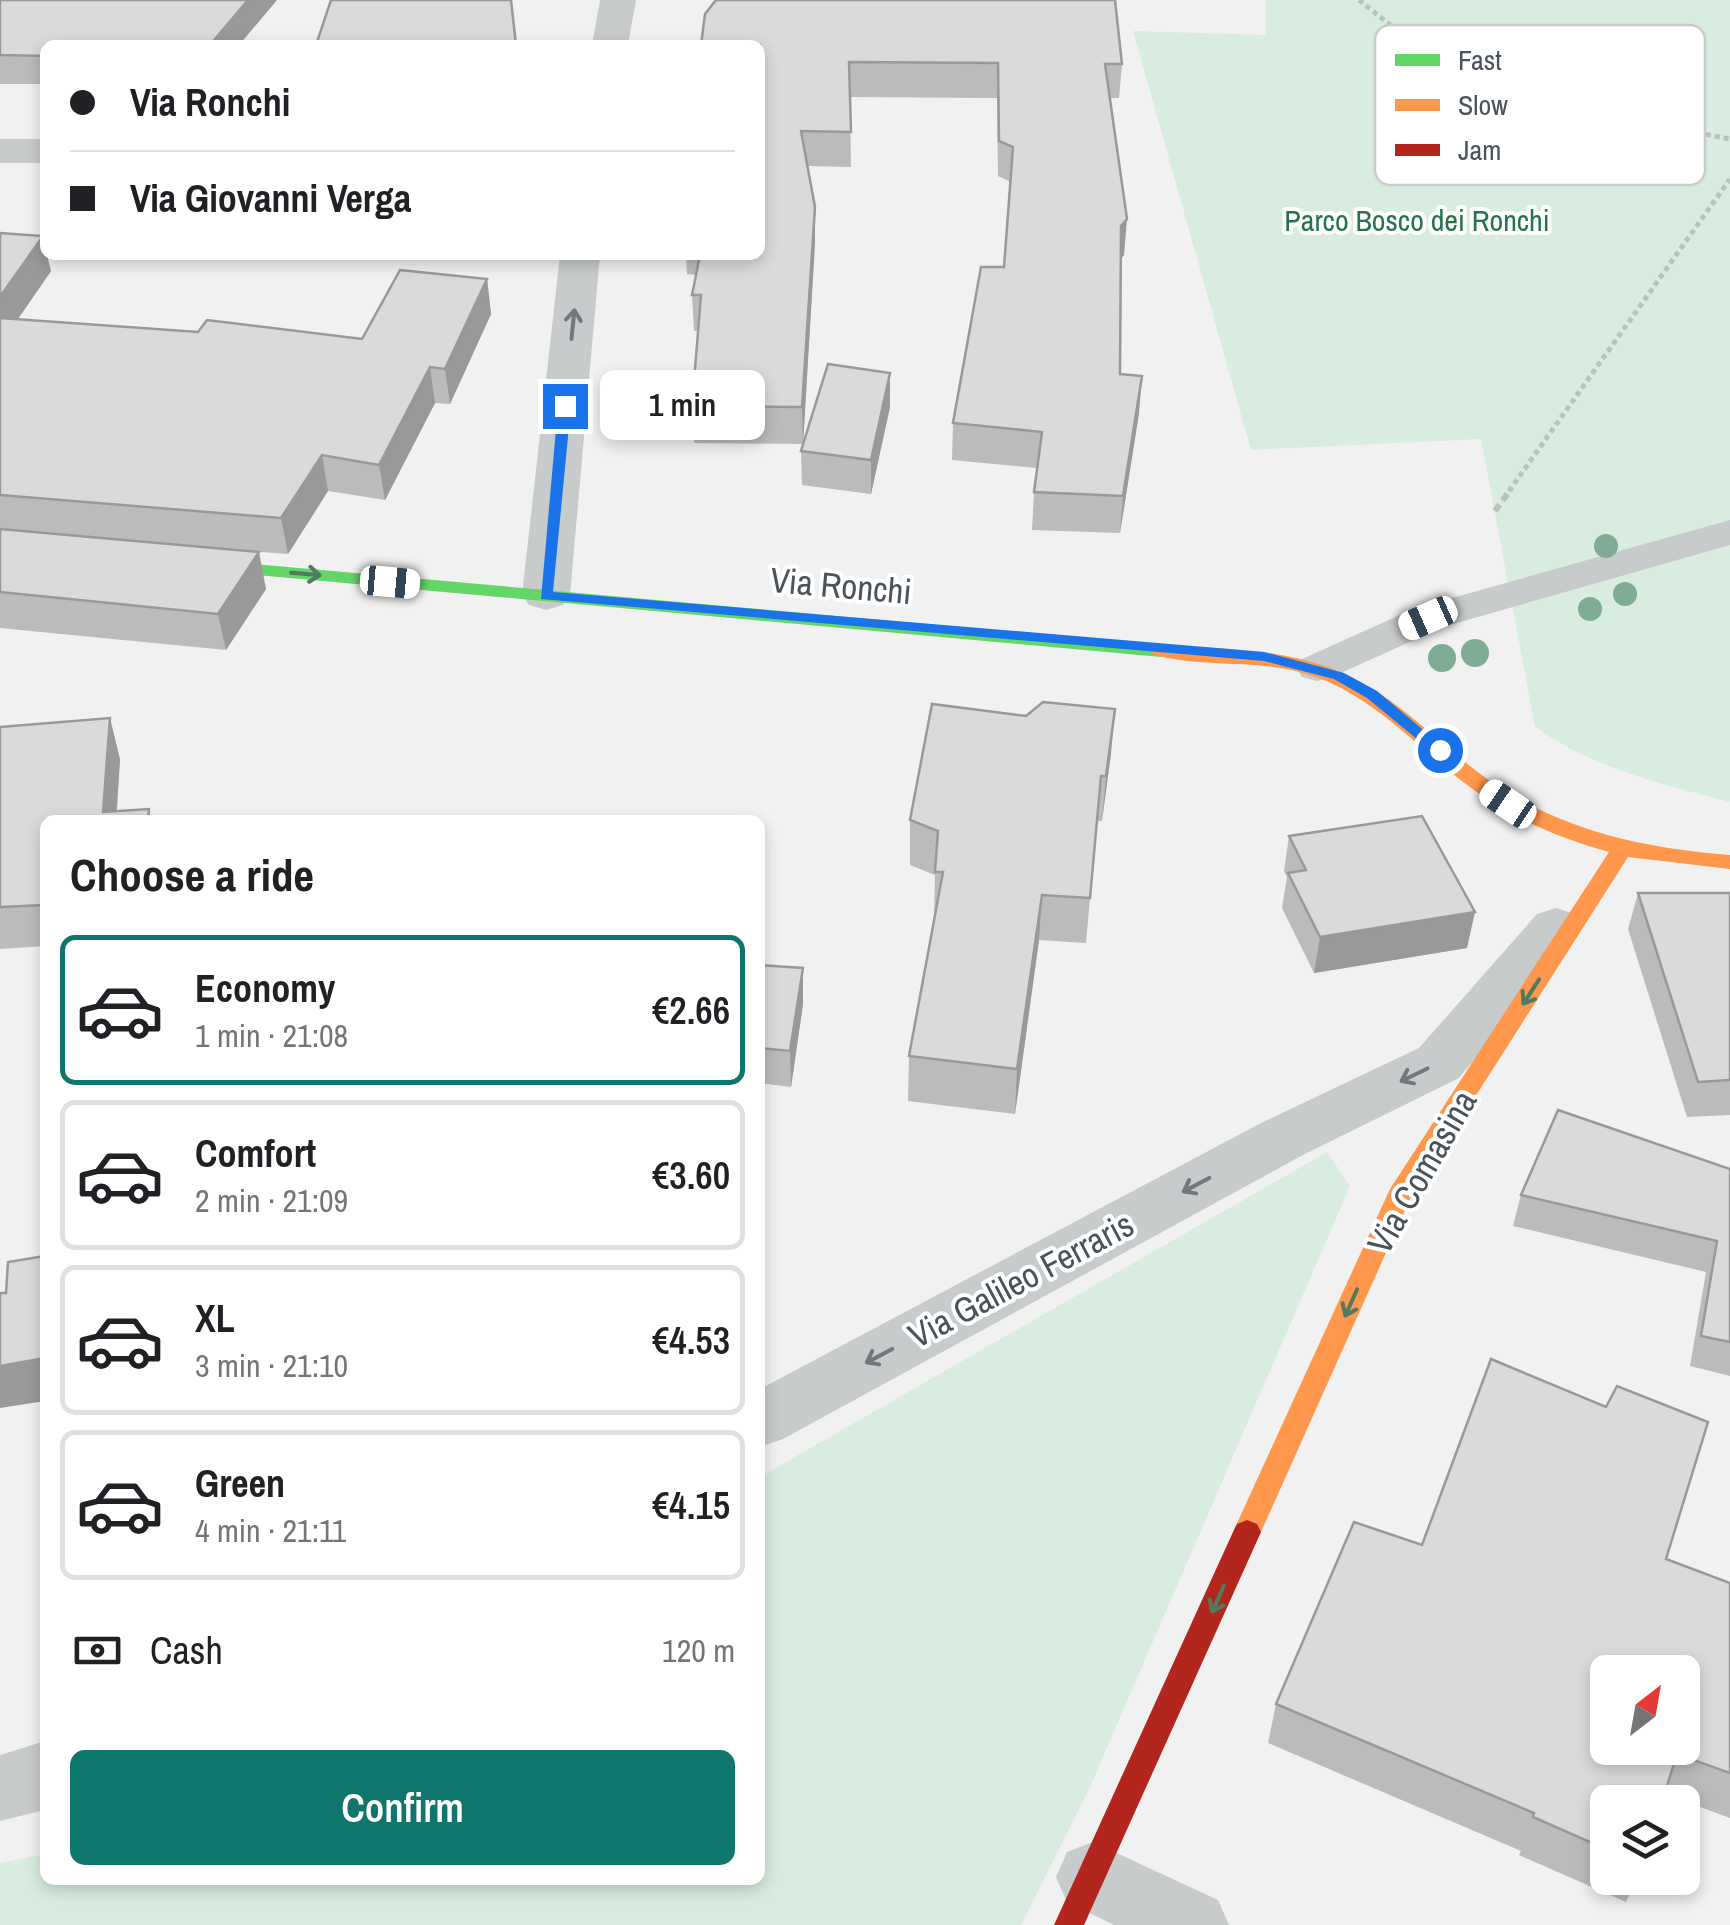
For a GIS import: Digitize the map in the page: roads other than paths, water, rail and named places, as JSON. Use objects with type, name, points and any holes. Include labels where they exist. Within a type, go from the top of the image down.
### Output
[{"type":"street","points":[[611,40],[618,0]]},
{"type":"street","points":[[0,151],[40,151]]},
{"type":"street","points":[[546,596],[580,260]]},
{"type":"street","name":"Via Ronchi","points":[[156,561],[1264,657],[1316,668],[1372,695],[1490,792],[1570,837],[1672,861],[1730,862]]},
{"type":"street","name":"Via Comasina","points":[[1282,1139],[1440,1063],[1622,851]]},
{"type":"street","name":"Via Comasina","points":[[1081,1901],[1400,1196],[1622,851]]},
{"type":"street","name":"Via Galileo Ferraris","points":[[765,1417],[1282,1139]]},
{"type":"street","points":[[0,1788],[26,1784],[40,1777]]},
{"type":"street","points":[[1081,1901],[1192,1925]]},
{"type":"lane","points":[[1316,668],[1428,618],[1730,532]]},
{"type":"park label","name":"Parco Bosco dei Ronchi","points":[[1417,221]]}]
